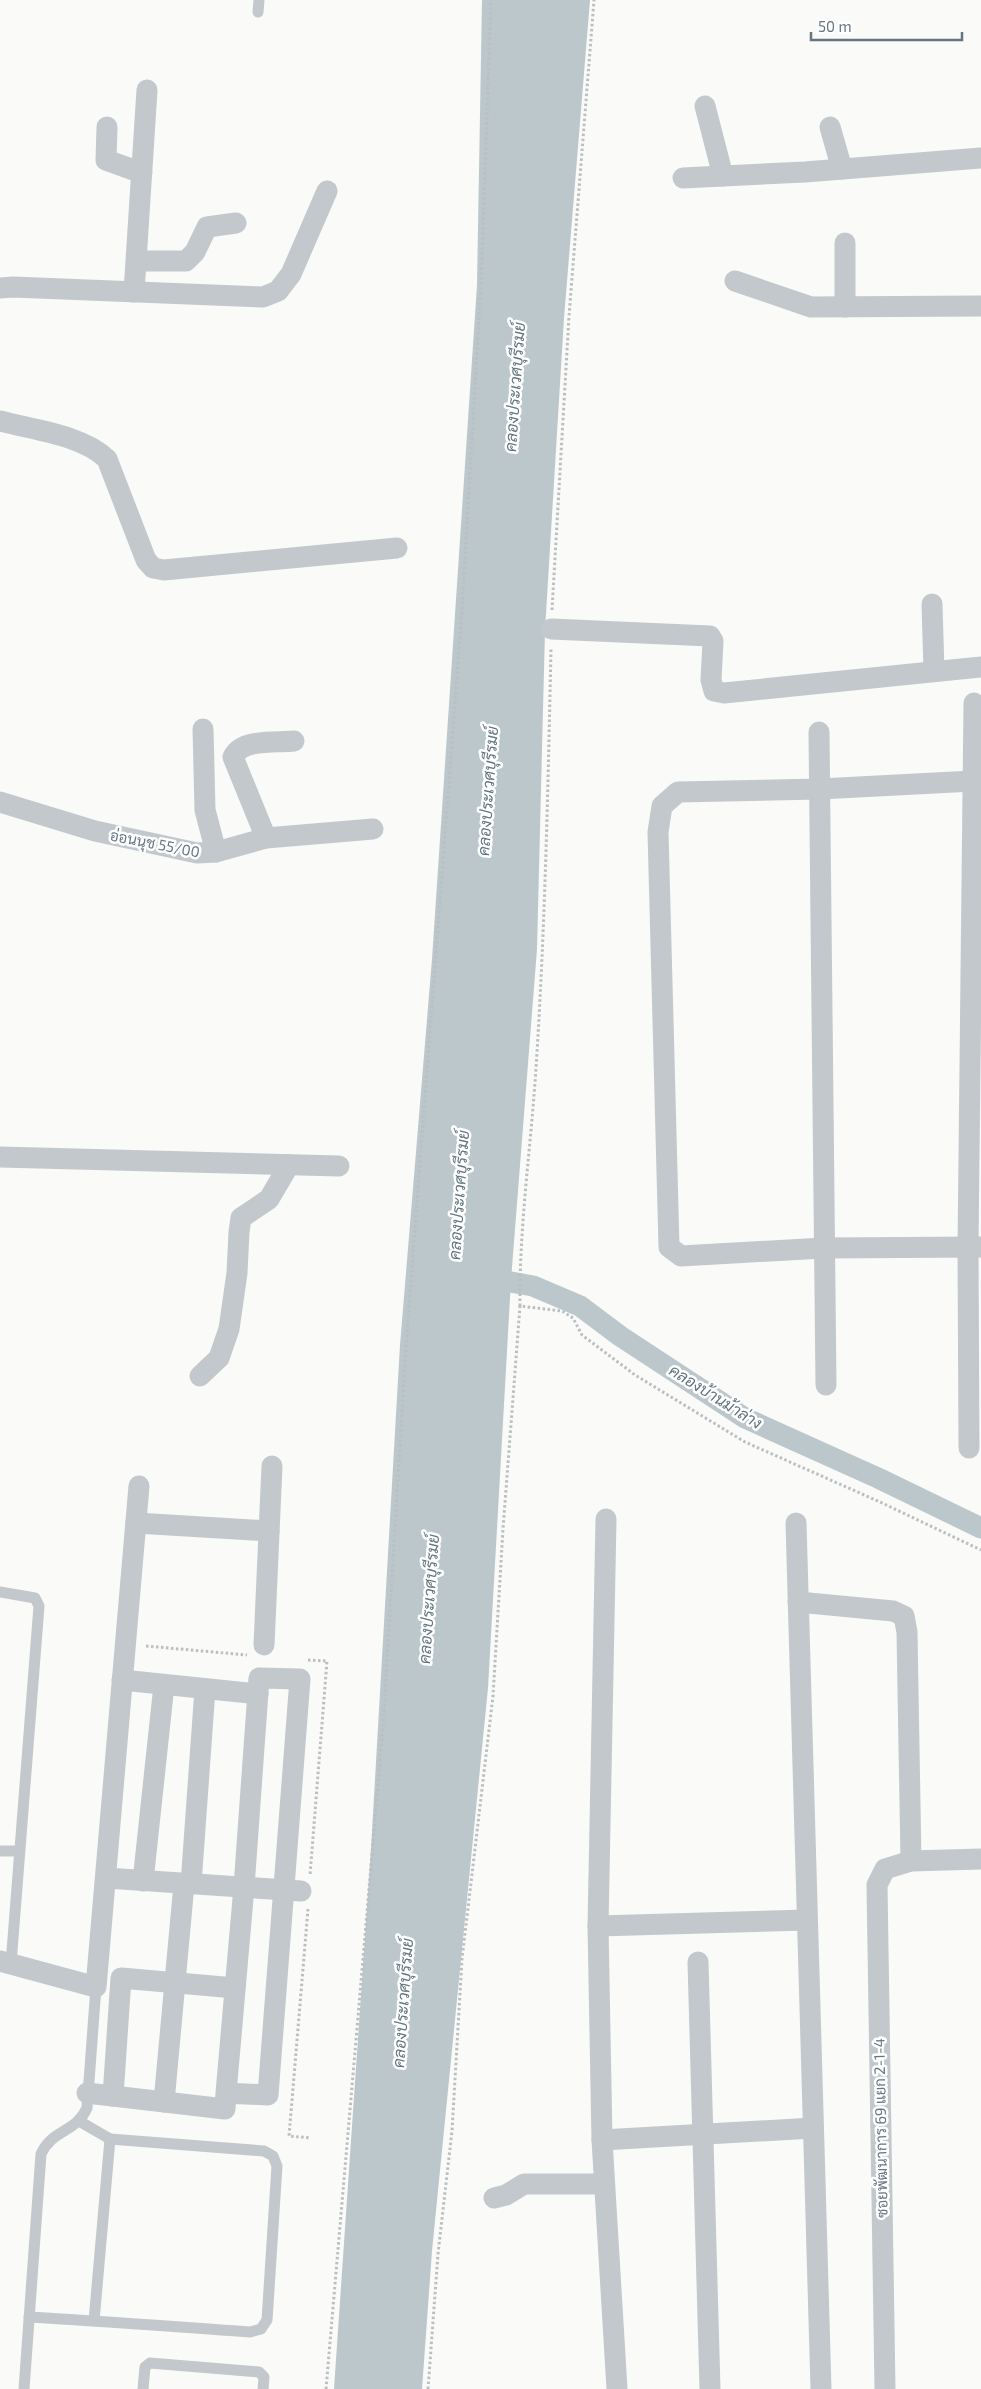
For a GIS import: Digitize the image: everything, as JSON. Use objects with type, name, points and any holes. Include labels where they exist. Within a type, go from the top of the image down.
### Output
[{"type":"street","points":[[134,292],[147,90]]},
{"type":"street","points":[[705,106],[723,176]]},
{"type":"street","points":[[107,127],[106,160],[142,173]]},
{"type":"street","points":[[830,127],[842,169]]},
{"type":"street","points":[[683,178],[842,169],[981,158]]},
{"type":"street","points":[[0,288],[263,297],[278,291],[291,274],[327,191]]},
{"type":"street","points":[[137,261],[186,261],[195,252],[207,227],[236,223]]},
{"type":"street","points":[[845,243],[845,307]]},
{"type":"street","points":[[735,281],[811,307],[981,306]]},
{"type":"street","points":[[0,421],[85,443],[107,459],[146,560],[153,568],[164,570],[397,548]]},
{"type":"street","points":[[932,604],[934,671]]},
{"type":"street","points":[[551,629],[710,636],[713,640],[712,680],[714,691],[724,693],[981,667]]},
{"type":"street","points":[[969,1448],[974,1247],[974,703]]},
{"type":"street","points":[[203,729],[205,810],[216,852]]},
{"type":"street","points":[[819,732],[823,1248],[826,1385]]},
{"type":"street","points":[[266,838],[233,757],[236,752],[250,744],[294,741]]},
{"type":"street","points":[[973,781],[820,789],[678,792],[662,806],[658,832],[669,1248],[681,1256],[823,1248],[974,1247]]},
{"type":"street","name":"อ่อนนุช 55/00","points":[[0,802],[95,831],[189,852],[216,852],[266,838],[373,829]]},
{"type":"street","points":[[0,1157],[339,1166]]},
{"type":"street","points":[[200,1376],[219,1358],[228,1328],[237,1273],[241,1218],[269,1199],[289,1165]]},
{"type":"street","points":[[257,1650],[269,1531],[272,1466]]},
{"type":"street","points":[[6,1963],[96,1987],[139,1486]]},
{"type":"street","points":[[606,1519],[598,1926],[602,2140],[617,2389]]},
{"type":"street","points":[[796,1522],[821,2389]]},
{"type":"street","points":[[136,1523],[269,1531]]},
{"type":"street","points":[[798,1602],[893,1610],[904,1616],[907,1632],[911,1861],[981,1859]]},
{"type":"street","points":[[88,2093],[225,2109],[226,2093],[244,1887],[259,1678],[300,1679],[293,1890],[268,2095],[226,2093]]},
{"type":"street","points":[[122,1680],[258,1694]]},
{"type":"street","points":[[143,1881],[164,1685]]},
{"type":"street","points":[[164,2102],[175,1983],[188,1884],[205,1689]]},
{"type":"street","name":"ซอยพัฒนาการ 69 แยก 2-1-4","points":[[885,2389],[877,1885],[885,1869],[911,1861]]},
{"type":"street","points":[[106,1878],[293,1890]]},
{"type":"street","points":[[598,1926],[807,1920]]},
{"type":"street","points":[[698,1962],[710,2389]]},
{"type":"street","points":[[113,2096],[121,1978],[235,1988]]},
{"type":"street","points":[[602,2140],[813,2128]]},
{"type":"street","points":[[494,2198],[524,2184],[604,2184]]},
{"type":"lane","points":[[258,12],[259,0]]},
{"type":"lane","points":[[0,1592],[35,1598],[39,1606],[19,1851],[6,1963]]},
{"type":"lane","points":[[0,1851],[19,1851]]},
{"type":"lane","points":[[24,2389],[41,2154],[50,2138],[79,2121],[87,2108],[96,1987]]},
{"type":"lane","points":[[29,2317],[250,2332],[261,2329],[267,2320],[277,2166],[273,2156],[264,2151],[110,2138],[79,2121]]},
{"type":"lane","points":[[94,2321],[110,2138]]},
{"type":"lane","points":[[143,2389],[145,2367],[150,2363],[259,2372],[264,2377],[263,2389]]},
{"type":"path","points":[[326,2389],[383,1726],[407,1337],[462,610],[480,286],[491,0]]},
{"type":"path","points":[[428,2389],[438,2254],[452,2131],[462,1959],[493,1696],[503,1529],[520,1306],[520,1266]]},
{"type":"path","points":[[520,1306],[562,1311],[573,1318],[582,1335],[635,1375],[745,1442],[880,1502],[981,1550]]},
{"type":"path","points":[[126,1644],[257,1650]]},
{"type":"path","points":[[298,1659],[327,1661]]},
{"type":"water","name":"คลองประเวศบุรีรมย์","points":[[482,0],[590,0],[564,318],[545,630],[537,949],[511,1280],[488,1688],[432,2251],[422,2389],[334,2389],[371,1849],[400,1345],[432,959],[477,285]]},
{"type":"waterway","name":"คลองบ้านม้าล่าง","points":[[483,1277],[533,1286],[580,1306],[620,1336],[745,1418],[878,1478],[981,1528]]}]
